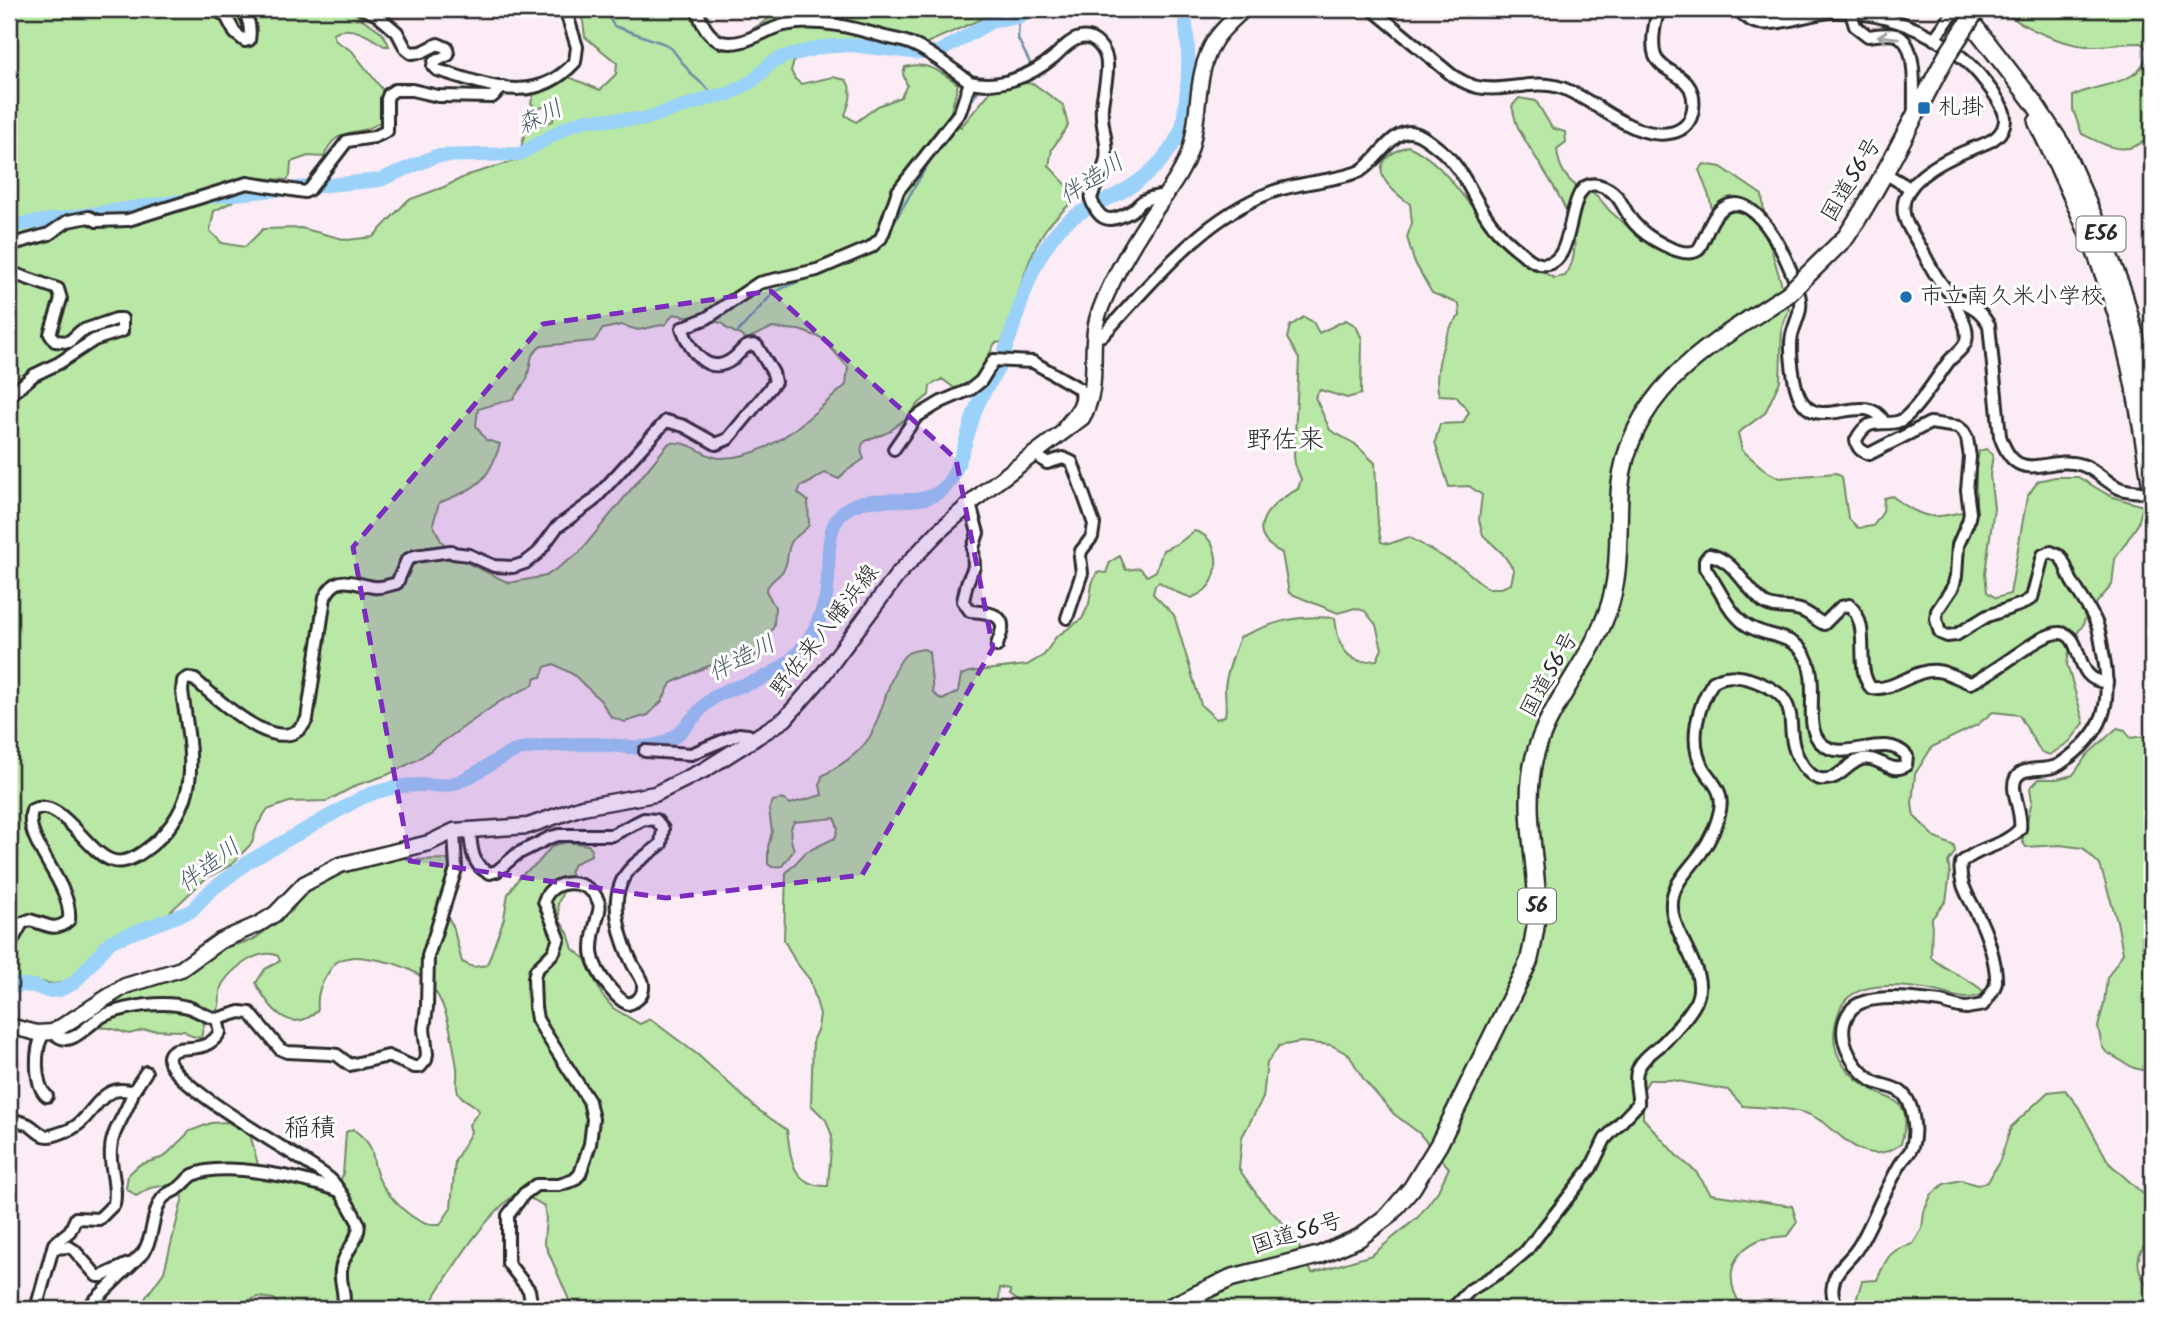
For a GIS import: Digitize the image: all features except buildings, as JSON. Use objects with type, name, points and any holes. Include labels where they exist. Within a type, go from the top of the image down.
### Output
[{"type":"highway","name":"国道56号","points":[[1166,1309],[1231,1278],[1320,1255],[1359,1238],[1389,1215],[1439,1144],[1529,961],[1535,933],[1537,899],[1531,840],[1531,774],[1540,741],[1555,709],[1595,643],[1609,610],[1615,578],[1621,483],[1631,440],[1644,414],[1665,384],[1695,358],[1788,295],[1846,237],[1885,174],[1946,57],[1978,9]]},
{"type":"highway","name":"E56","points":[[1955,12],[2011,74],[2049,123],[2063,147],[2097,225],[2130,316],[2152,411]]},
{"type":"highway","name":"E56","points":[[2011,74],[2048,145],[2101,265],[2132,375],[2146,491]]},
{"type":"main road","name":"野佐来八幡浜線","points":[[48,1033],[125,986],[181,969],[220,941],[260,924],[275,914],[303,884],[340,864],[429,843],[454,831],[528,826],[582,807],[655,794],[706,769],[785,719],[800,704],[899,573],[970,505],[1082,418],[1090,401],[1098,314],[1117,272],[1182,170],[1190,151],[1207,57],[1219,35],[1244,9]]},
{"type":"main road","points":[[9,1026],[48,1033]]},
{"type":"street","points":[[215,9],[226,16],[235,33],[245,41],[249,40],[250,31],[245,13],[240,9]]},
{"type":"street","points":[[363,9],[377,15],[397,32],[406,49],[411,52],[422,52],[438,44],[447,48],[448,55],[434,62],[433,66],[437,70],[503,87],[529,90],[559,76],[575,62],[577,47],[565,9]]},
{"type":"street","points":[[698,9],[702,22],[716,40],[725,43],[751,38],[783,25],[813,23],[843,26],[914,45],[970,82],[981,84],[1002,83],[1029,73],[1072,42],[1082,37],[1092,40],[1101,46],[1107,63],[1101,124],[1108,148],[1105,164],[1091,199],[1096,211],[1101,218],[1109,220],[1131,212],[1142,201],[1165,195]]},
{"type":"street","points":[[1371,9],[1453,76],[1466,83],[1478,87],[1532,85],[1563,88],[1636,128],[1653,134],[1666,134],[1679,132],[1687,126],[1691,118],[1693,96],[1683,79],[1663,67],[1656,58],[1653,43],[1660,9]]},
{"type":"street","points":[[1737,9],[1752,21],[1768,23],[1812,15],[1851,13],[1879,17],[1912,27],[1934,38],[1978,71],[1993,91],[2004,113],[2006,122],[2002,132],[1993,140],[1957,155],[1927,173],[1910,188],[1904,203],[1903,216],[1938,279],[1953,296],[1980,311],[1989,325],[2000,436],[2005,450],[2014,461],[2036,468],[2068,463],[2083,465],[2121,489],[2146,491]]},
{"type":"street","points":[[1934,38],[1955,12]]},
{"type":"street","points":[[1851,13],[1855,26],[1868,36],[1895,35],[1905,41],[1912,57],[1914,114]]},
{"type":"street","points":[[9,947],[22,923],[30,920],[55,928],[63,926],[69,920],[69,902],[33,832],[30,817],[32,810],[39,806],[59,814],[104,856],[114,861],[124,861],[139,855],[155,843],[177,817],[186,800],[192,762],[183,681],[188,678],[195,680],[231,710],[269,733],[294,733],[302,728],[307,719],[324,597],[337,582],[378,587],[397,583],[407,561],[415,556],[451,551],[469,555],[494,566],[513,567],[525,563],[538,553],[557,527],[593,501],[666,421],[684,426],[716,444],[728,439],[775,382],[773,373],[757,346],[751,344],[729,361],[708,364],[699,359],[682,328],[707,318],[759,283],[817,270],[871,247],[881,238],[898,191],[960,112],[970,82]]},
{"type":"street","points":[[9,245],[49,234],[68,220],[89,217],[97,221],[128,220],[247,183],[305,192],[347,141],[374,137],[387,131],[387,99],[395,90],[412,90],[438,96],[492,97],[503,87]]},
{"type":"street","points":[[1094,337],[1103,335],[1197,236],[1270,193],[1301,183],[1360,171],[1393,137],[1401,132],[1410,132],[1422,136],[1458,167],[1490,222],[1531,261],[1542,264],[1562,256],[1576,199],[1590,186],[1605,187],[1613,192],[1636,226],[1686,254],[1698,250],[1711,222],[1724,207],[1735,205],[1756,213],[1775,239],[1795,277],[1800,313],[1791,344],[1800,398],[1810,409],[1819,413],[1827,415],[1864,408],[1880,415],[1884,422]]},
{"type":"street","points":[[1885,174],[1910,188]]},
{"type":"street","points":[[9,272],[58,289],[61,299],[50,334],[55,341],[69,342],[81,331],[116,319],[122,319],[123,324],[121,331],[94,340],[59,363],[34,375],[9,396]]},
{"type":"street","points":[[1840,1309],[1833,1297],[1837,1271],[1857,1250],[1903,1160],[1912,1150],[1914,1140],[1913,1119],[1908,1102],[1901,1092],[1872,1081],[1855,1065],[1846,1049],[1843,1034],[1847,1014],[1854,1005],[1863,1000],[1940,1002],[1966,1008],[1983,1005],[1996,983],[1987,938],[1961,884],[1961,863],[1974,853],[2003,843],[2020,829],[2022,817],[2014,793],[2018,774],[2026,770],[2051,769],[2090,737],[2101,721],[2107,704],[2108,682],[2098,626],[2070,578],[2065,563],[2060,556],[2051,552],[2043,555],[2032,598],[1987,616],[1956,635],[1947,636],[1940,633],[1937,611],[1953,587],[1958,545],[1970,513],[1967,490],[1970,457],[1968,438],[1964,430],[1930,423],[1869,454],[1862,452],[1856,440],[1860,431],[1872,424],[1897,422],[1906,418],[1964,346],[1967,339],[1966,329],[1953,296]]},
{"type":"street","points":[[894,449],[916,416],[971,389],[981,381],[994,360],[1033,362],[1080,389],[1082,397],[1077,410],[1065,424],[1066,431]]},
{"type":"street","points":[[1035,454],[1047,463],[1063,458],[1072,463],[1094,524],[1092,537],[1081,551],[1082,573],[1067,618]]},
{"type":"street","points":[[970,505],[978,533],[973,548],[974,567],[962,601],[970,611],[989,612],[1002,624],[998,646]]},
{"type":"street","points":[[1452,1309],[1470,1290],[1517,1260],[1536,1239],[1591,1168],[1605,1139],[1638,1104],[1637,1071],[1642,1062],[1666,1040],[1698,996],[1697,973],[1675,923],[1672,906],[1679,880],[1713,834],[1720,809],[1722,798],[1717,786],[1702,766],[1695,733],[1702,703],[1713,682],[1731,675],[1748,679],[1761,683],[1784,699],[1789,711],[1794,751],[1805,769],[1817,778],[1829,779],[1843,773],[1857,760],[1870,757],[1892,769],[1906,765],[1907,756],[1902,750],[1891,747],[1842,750],[1830,749],[1821,743],[1814,734],[1812,721],[1812,675],[1802,652],[1779,636],[1757,632],[1733,613],[1705,568],[1705,560],[1709,555],[1727,562],[1764,603],[1773,607],[1809,613],[1824,624],[1842,607],[1849,605],[1858,618],[1864,676],[1871,688],[1893,686],[1931,671],[1970,682],[1983,678],[2040,640],[2062,632],[2072,638],[2086,674],[2099,682],[2108,682]]},
{"type":"street","points":[[645,751],[691,754],[739,734],[748,735],[755,740]]},
{"type":"street","points":[[470,831],[477,865],[489,873],[497,871],[531,846],[559,835],[612,835],[644,819],[656,820],[664,834],[661,844],[636,863],[622,879],[617,898],[622,935],[643,984],[642,995],[638,1000],[628,1004],[617,998],[593,963],[592,944],[599,903],[590,890],[570,883],[561,883],[550,889],[544,901],[559,938],[554,952],[537,970],[534,978],[537,1019],[589,1101],[593,1119],[590,1144],[580,1174],[574,1180],[559,1185],[536,1185],[524,1194],[508,1214],[508,1263],[529,1290],[532,1309]]},
{"type":"street","points":[[47,1096],[41,1091],[37,1076],[38,1046],[48,1033],[59,1039],[75,1038],[100,1017],[148,1005],[173,1004],[189,1007],[217,1019],[240,1012],[250,1013],[280,1049],[294,1054],[337,1055],[350,1065],[388,1056],[419,1067],[426,1060],[427,1054],[424,1029],[428,956],[456,869],[454,831]]},
{"type":"street","points":[[217,1019],[220,1032],[216,1039],[200,1047],[171,1052],[169,1062],[178,1074],[233,1118],[332,1180],[359,1224],[359,1232],[342,1264],[340,1275],[345,1295],[342,1309]]},
{"type":"street","points":[[36,1309],[58,1239],[70,1231],[76,1218],[99,1219],[114,1204],[117,1185],[111,1163],[111,1145],[133,1093],[146,1072]]},
{"type":"street","points":[[9,1118],[29,1125],[44,1136],[55,1135],[85,1121],[99,1100],[108,1093],[118,1089],[133,1093]]},
{"type":"street","points":[[86,1309],[149,1245],[159,1203],[192,1176],[219,1170],[274,1174],[307,1180],[337,1190]]},
{"type":"street","points":[[53,1248],[69,1247],[74,1250],[97,1276],[131,1264]]},
{"type":"highlighted area","points":[[771,291],[956,459],[993,648],[862,875],[666,898],[410,861],[353,547],[543,324]]},
{"type":"green space","points":[[9,9],[351,9],[377,28],[389,46],[353,31],[333,33],[336,41],[352,51],[382,89],[382,120],[375,126],[335,139],[324,157],[308,156],[291,162],[287,180],[257,178],[232,202],[214,211],[210,231],[222,243],[245,247],[263,229],[301,228],[347,240],[373,237],[408,200],[468,175],[518,160],[526,128],[553,121],[554,110],[546,106],[537,109],[531,103],[534,94],[569,77],[600,90],[616,74],[617,63],[585,37],[583,21],[577,9],[692,9],[709,41],[721,50],[744,48],[751,30],[783,10],[828,13],[854,9],[1004,9],[922,45],[912,55],[875,52],[859,44],[836,41],[806,47],[794,61],[791,71],[801,84],[833,77],[846,80],[851,92],[845,115],[856,122],[878,106],[901,97],[907,85],[903,74],[905,67],[927,67],[958,84],[949,119],[961,127],[991,91],[1024,83],[1034,84],[1063,105],[1068,126],[1052,149],[1049,166],[1071,190],[1072,202],[1048,226],[1037,243],[1002,342],[995,343],[972,383],[957,390],[942,379],[930,386],[929,395],[916,406],[909,418],[886,434],[865,442],[862,446],[864,459],[839,479],[825,473],[801,486],[798,493],[808,501],[809,525],[792,541],[784,569],[767,588],[775,607],[774,626],[760,652],[747,661],[708,666],[671,683],[662,701],[648,715],[625,722],[611,717],[601,701],[574,675],[554,664],[545,667],[541,677],[535,678],[533,685],[499,702],[417,760],[387,775],[357,785],[327,801],[289,802],[267,810],[257,826],[252,843],[231,865],[206,878],[150,931],[121,941],[95,957],[66,982],[54,984],[25,980],[9,984]],"holes":[[[673,314],[722,323],[747,339],[771,328],[799,330],[822,338],[848,367],[846,385],[789,434],[757,451],[720,458],[685,444],[669,443],[579,553],[546,576],[509,583],[463,561],[441,541],[433,524],[439,503],[478,483],[490,468],[500,444],[486,440],[476,426],[478,409],[513,399],[527,379],[532,355],[541,346],[594,341],[603,329],[621,325],[638,330],[666,324]]]},
{"type":"green space","points":[[2001,9],[2051,9],[2063,16],[2081,9],[2152,9],[2152,134],[2135,146],[2110,146],[2082,134],[2073,110],[2073,96],[2118,82],[2138,71],[2148,50],[2141,43],[2091,46],[2068,43],[2031,29]]},
{"type":"green space","points":[[1519,98],[1536,101],[1552,128],[1565,132],[1566,142],[1557,149],[1561,167],[1567,177],[1576,186],[1595,194],[1632,230],[1664,246],[1704,251],[1714,218],[1699,170],[1704,164],[1721,167],[1762,195],[1766,232],[1789,309],[1782,328],[1780,381],[1765,413],[1738,433],[1742,450],[1766,471],[1779,478],[1836,473],[1842,477],[1848,518],[1858,528],[1873,526],[1883,512],[1884,498],[1892,496],[1914,511],[1931,516],[1976,509],[1979,451],[1986,449],[1993,455],[1990,475],[1994,508],[1985,573],[1987,592],[1996,598],[2010,594],[2027,497],[2038,481],[2055,477],[2078,477],[2110,496],[2143,506],[2138,524],[2115,559],[2112,585],[2086,615],[2083,625],[2071,642],[2067,664],[2084,723],[2070,741],[2050,755],[2041,752],[2019,715],[1993,712],[1977,725],[1932,747],[1915,774],[1912,804],[1914,816],[1936,838],[1954,846],[1955,852],[1948,862],[1950,874],[1946,901],[1932,918],[1931,957],[1983,991],[1982,995],[1966,998],[1924,989],[1884,986],[1858,992],[1848,998],[1841,1007],[1834,1033],[1838,1056],[1852,1075],[1862,1083],[1902,1107],[1905,1128],[1901,1144],[1886,1152],[1861,1150],[1815,1117],[1788,1109],[1743,1106],[1728,1090],[1672,1080],[1649,1080],[1643,1090],[1643,1118],[1676,1155],[1696,1172],[1711,1194],[1792,1206],[1797,1222],[1787,1236],[1759,1240],[1740,1253],[1735,1261],[1732,1270],[1733,1289],[1743,1309],[1094,1309],[1065,1308],[1048,1302],[1043,1307],[1030,1309],[1010,1295],[1010,1290],[1000,1288],[999,1299],[986,1305],[987,1309],[570,1309],[570,1302],[544,1242],[544,1206],[515,1194],[477,1233],[426,1309],[281,1309],[274,1299],[258,1297],[236,1305],[236,1309],[142,1309],[146,1297],[164,1272],[183,1197],[167,1185],[150,1188],[136,1196],[126,1188],[128,1175],[139,1165],[164,1157],[190,1131],[211,1123],[228,1122],[250,1134],[262,1180],[309,1187],[333,1195],[343,1175],[346,1132],[353,1129],[368,1143],[380,1181],[405,1211],[426,1224],[440,1225],[451,1208],[455,1161],[471,1132],[469,1125],[479,1111],[458,1093],[453,1045],[443,1007],[425,980],[410,970],[366,958],[342,959],[335,964],[323,982],[318,997],[318,1010],[299,1021],[290,1020],[274,1010],[256,983],[265,969],[280,961],[278,956],[263,954],[240,965],[223,983],[219,1007],[205,1019],[201,1038],[184,1031],[144,1030],[129,1034],[110,1028],[91,1027],[87,1020],[99,1009],[144,984],[216,950],[253,940],[292,911],[308,886],[329,873],[400,857],[411,860],[446,859],[452,867],[441,905],[453,926],[462,962],[473,967],[487,965],[504,918],[508,894],[521,875],[537,864],[552,846],[567,842],[588,845],[592,849],[591,855],[574,864],[570,872],[574,878],[564,889],[558,904],[560,921],[568,933],[573,949],[585,959],[602,995],[613,1008],[640,1024],[650,1019],[698,1055],[757,1109],[787,1130],[792,1161],[800,1176],[807,1182],[828,1186],[832,1136],[826,1120],[811,1105],[813,1039],[820,1014],[810,980],[795,961],[784,940],[786,873],[806,852],[835,838],[838,829],[835,818],[794,822],[791,840],[794,850],[782,866],[772,867],[768,864],[768,847],[772,832],[769,810],[773,801],[782,800],[790,804],[822,795],[822,776],[854,755],[869,738],[896,668],[908,653],[924,649],[929,652],[933,693],[942,700],[958,692],[961,675],[1027,665],[1044,655],[1056,637],[1082,619],[1089,604],[1097,572],[1106,573],[1110,562],[1120,556],[1126,570],[1140,568],[1147,576],[1156,571],[1163,550],[1179,543],[1194,531],[1202,534],[1213,546],[1216,564],[1212,581],[1206,589],[1192,598],[1159,582],[1155,585],[1153,594],[1174,615],[1201,705],[1216,719],[1225,716],[1226,681],[1240,637],[1265,627],[1297,618],[1335,618],[1339,638],[1348,655],[1360,661],[1377,660],[1382,649],[1376,625],[1365,611],[1355,608],[1338,613],[1289,593],[1282,553],[1269,545],[1261,528],[1270,510],[1298,489],[1301,479],[1294,455],[1299,359],[1287,338],[1290,326],[1304,317],[1313,322],[1319,333],[1346,320],[1356,326],[1362,339],[1361,394],[1347,398],[1320,390],[1315,397],[1330,430],[1355,444],[1375,463],[1381,542],[1389,544],[1409,537],[1464,569],[1487,588],[1501,588],[1511,584],[1514,570],[1502,553],[1483,535],[1479,520],[1482,495],[1469,486],[1449,487],[1435,442],[1440,424],[1463,423],[1469,412],[1456,396],[1439,395],[1438,387],[1441,353],[1449,331],[1460,316],[1459,304],[1432,293],[1414,261],[1407,237],[1412,223],[1410,204],[1385,181],[1382,166],[1394,152],[1408,146],[1420,152],[1449,178],[1482,219],[1515,252],[1554,278],[1565,276],[1573,258],[1574,239],[1569,219],[1561,199],[1518,127],[1512,106]],"holes":[[[1301,1042],[1331,1045],[1349,1055],[1364,1080],[1394,1114],[1419,1133],[1449,1168],[1438,1191],[1418,1217],[1372,1255],[1312,1273],[1293,1234],[1260,1199],[1239,1169],[1242,1137],[1263,1098],[1267,1063],[1279,1046]]]},
{"type":"green space","points":[[2117,728],[2125,730],[2131,738],[2152,735],[2152,885],[2142,915],[2142,944],[2152,989],[2152,1072],[2134,1068],[2106,1052],[2102,1046],[2098,1027],[2107,978],[2123,953],[2117,921],[2100,865],[2083,848],[2060,845],[2026,847],[2022,841],[2032,801],[2030,788],[2039,779],[2057,779],[2073,775],[2087,755]]},
{"type":"green space","points":[[2065,1090],[2078,1106],[2109,1163],[2152,1202],[2152,1239],[2141,1251],[2138,1264],[2143,1278],[2152,1290],[2152,1309],[1839,1309],[1855,1304],[1862,1281],[1877,1280],[1893,1252],[1913,1244],[1922,1229],[1924,1212],[1931,1195],[1944,1184],[1961,1180],[1977,1185],[1988,1182],[2000,1160],[2011,1127],[2048,1092]]},
{"type":"waterway","points":[[604,9],[614,26],[672,49],[692,75],[716,96]]},
{"type":"waterway","name":"森川","points":[[205,197],[380,180],[436,156],[520,154],[569,126],[586,120],[644,119],[729,94],[754,80],[771,63],[783,57],[822,47],[851,45],[921,53],[939,52],[994,20],[1019,17],[1027,9]]},
{"type":"waterway","name":"伴造川","points":[[9,987],[34,986],[47,991],[60,990],[74,983],[111,941],[191,911],[209,892],[248,862],[368,795],[404,786],[452,784],[522,749],[586,744],[633,747],[662,744],[677,735],[719,694],[761,679],[784,666],[810,638],[821,614],[827,591],[829,547],[833,526],[838,518],[848,508],[860,503],[917,499],[942,490],[959,463],[977,406],[997,371],[1029,282],[1050,241],[1072,218],[1145,176],[1175,142],[1183,123],[1188,81],[1184,9]]},
{"type":"waterway","points":[[998,78],[1031,65],[1018,39],[1019,17]]},
{"type":"waterway","points":[[966,110],[981,86]]},
{"type":"waterway","points":[[889,231],[933,155]]},
{"type":"waterway","name":"森川","points":[[9,226],[181,201]]},
{"type":"waterway","points":[[737,333],[774,292],[809,277]]},
{"type":"place","name":"札掛","points":[[1924,108]]},
{"type":"place","name":"市立南久米小学校","points":[[1906,297]]},
{"type":"district","name":"野佐来","points":[[1285,441]]},
{"type":"district","name":"稲積","points":[[310,1129]]}]
